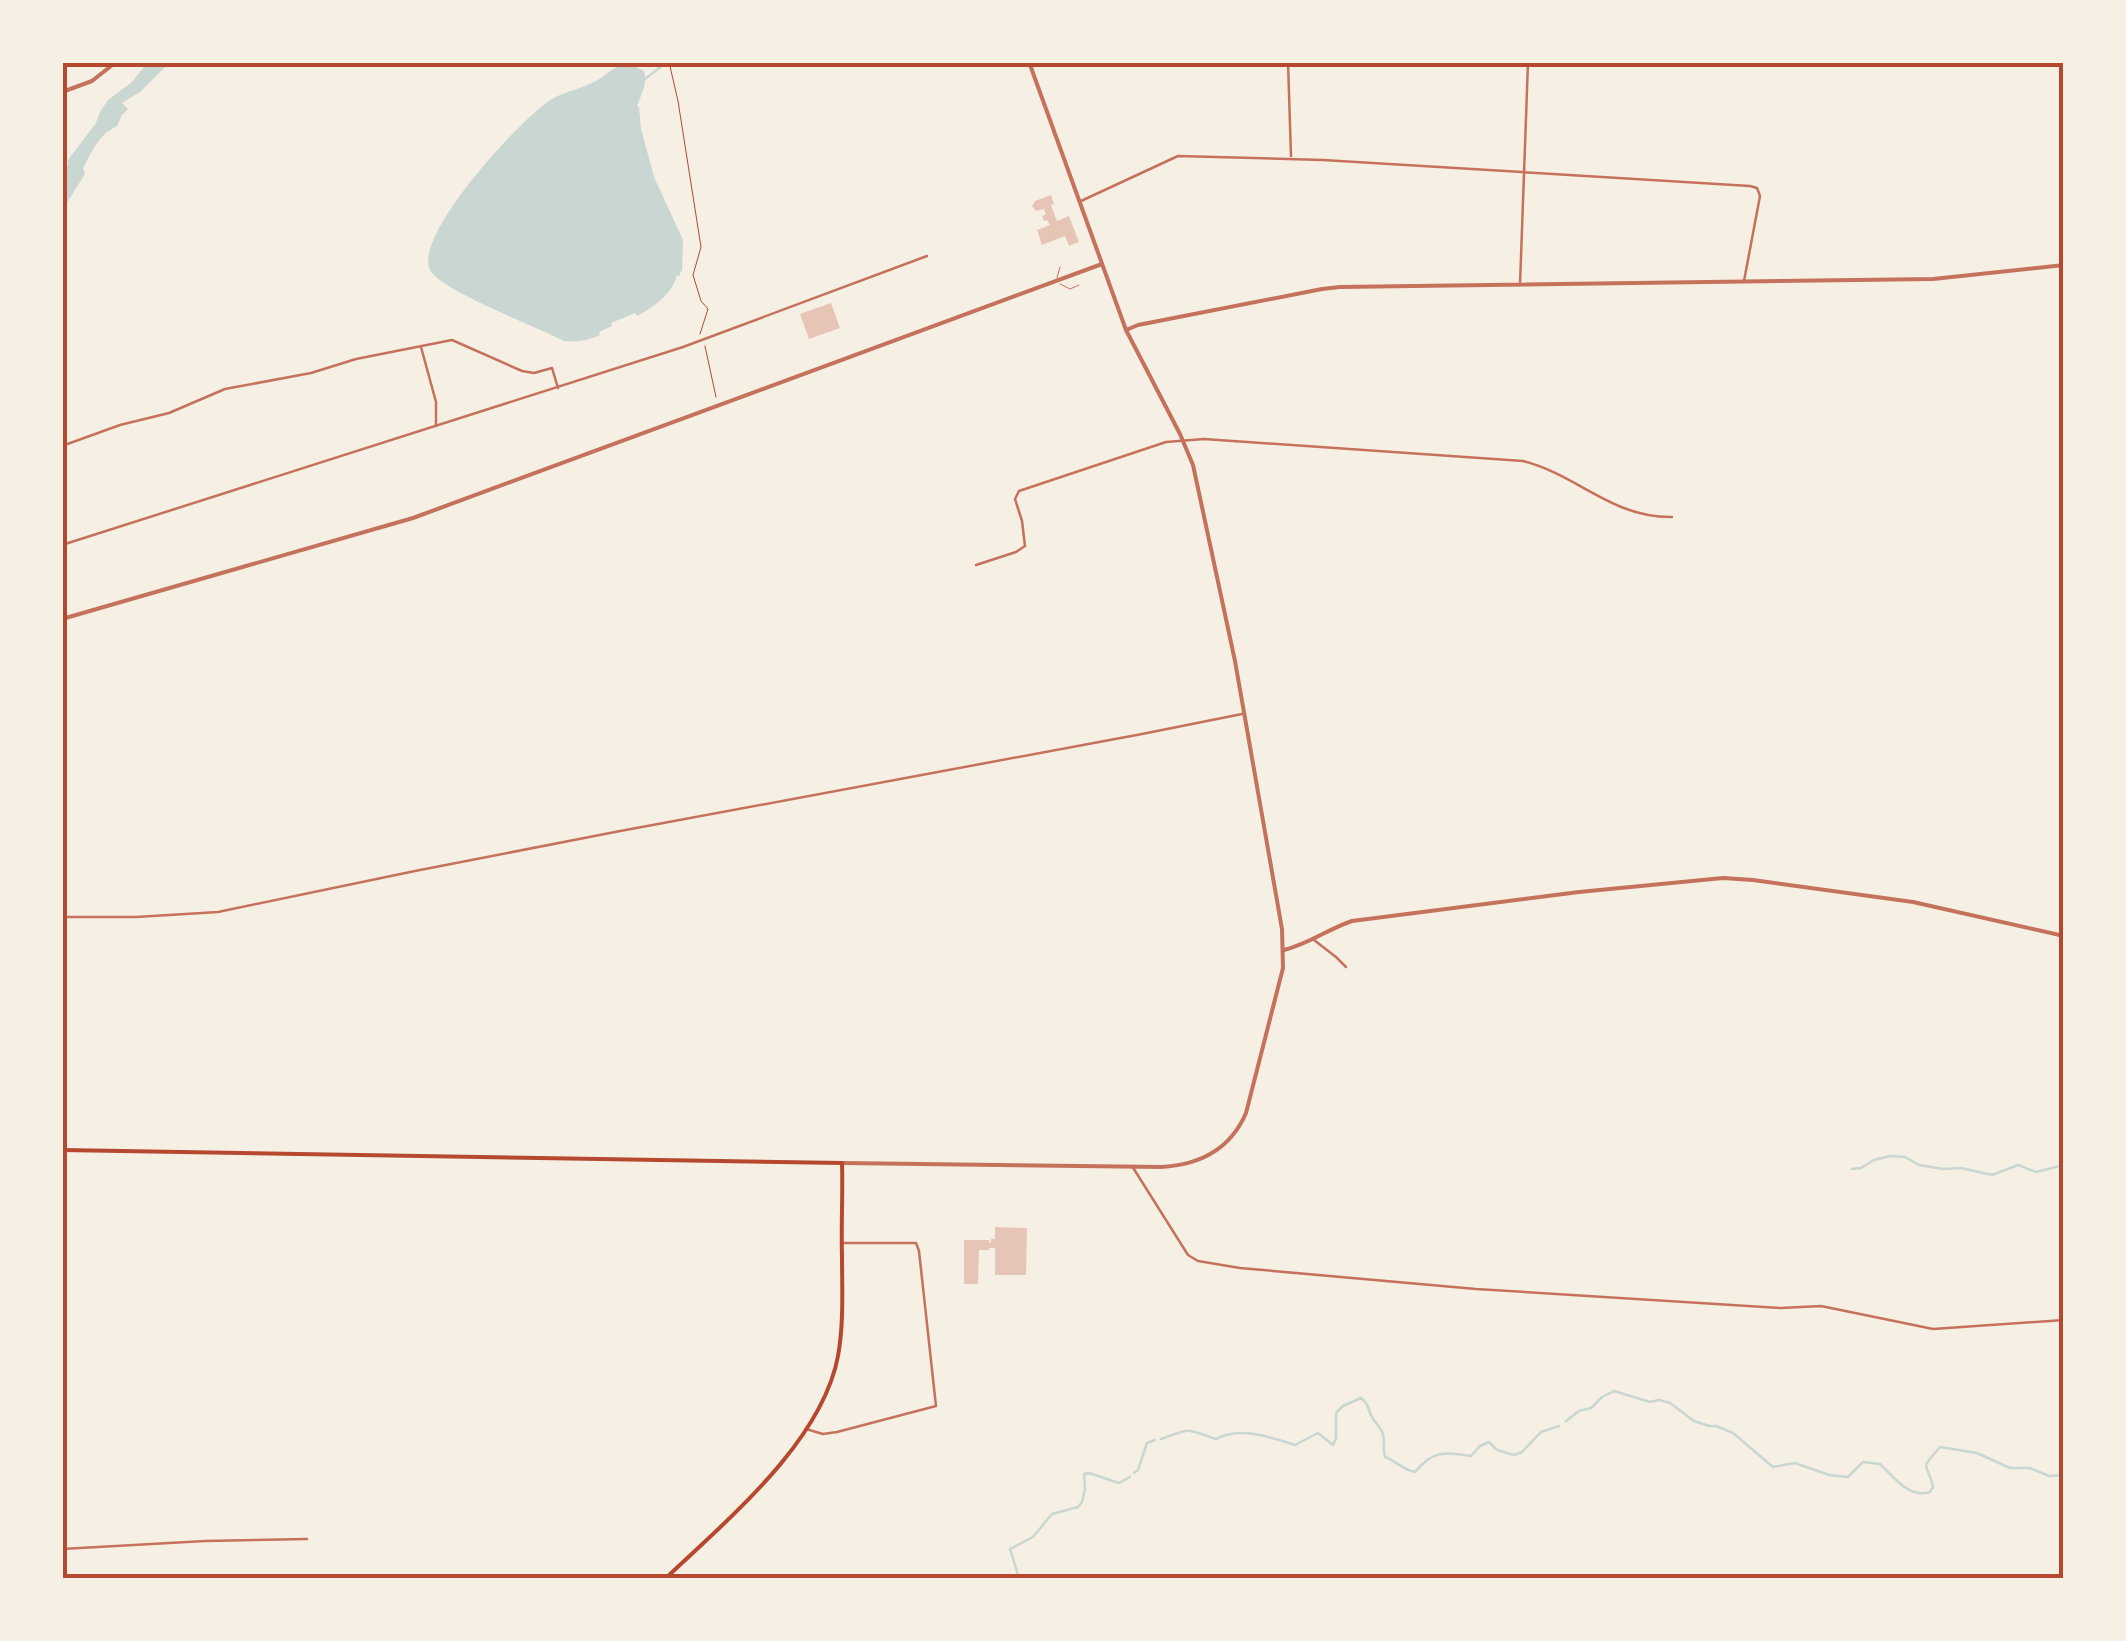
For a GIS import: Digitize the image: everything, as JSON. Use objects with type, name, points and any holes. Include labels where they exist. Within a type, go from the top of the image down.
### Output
[{"type":"main road","points":[[62,1150],[842,1163],[838,1357],[823,1397],[806,1429],[762,1485],[666,1578]]},
{"type":"street","points":[[62,92],[92,80],[116,62]]},
{"type":"street","points":[[842,1163],[1176,1166],[1200,1160],[1232,1138],[1243,1120],[1280,984],[1284,950],[1277,896],[1236,661],[1196,476],[1184,441],[1126,330],[1029,62]]},
{"type":"street","points":[[1288,62],[1291,158]]},
{"type":"street","points":[[1520,285],[1528,62]]},
{"type":"street","points":[[1078,202],[1178,156],[1291,158],[1754,186],[1760,196],[1744,282]]},
{"type":"street","points":[[62,545],[698,342],[926,256]]},
{"type":"street","points":[[62,619],[412,518],[1102,264]]},
{"type":"street","points":[[1126,330],[1322,288],[1934,279],[2064,265]]},
{"type":"street","points":[[62,446],[169,412],[225,389],[452,340],[522,371],[534,373],[552,368],[558,388]]},
{"type":"street","points":[[420,346],[436,402],[436,426]]},
{"type":"street","points":[[976,564],[1025,546],[1015,500],[1019,492],[1166,442],[1204,439],[1524,461],[1624,510],[1672,517]]},
{"type":"street","points":[[62,917],[136,918],[218,912],[415,870],[1244,714]]},
{"type":"street","points":[[1284,950],[1352,921],[1714,878],[1913,902],[2064,936]]},
{"type":"street","points":[[1314,940],[1346,967]]},
{"type":"street","points":[[1132,1166],[1188,1255],[1198,1261],[1292,1274],[1476,1289],[1781,1308],[1821,1306],[1932,1329],[2064,1320]]},
{"type":"street","points":[[806,1429],[822,1434],[837,1432],[936,1406],[916,1243],[842,1243]]},
{"type":"street","points":[[62,1549],[307,1539]]},
{"type":"lane","points":[[1060,267],[1057,276],[1061,285],[1070,289],[1079,285]]},
{"type":"path","points":[[670,64],[701,247],[693,275],[701,301],[708,309],[698,342],[707,353],[716,397]]},
{"type":"shaded area","points":[[148,62],[169,63],[140,92],[122,103],[128,109],[117,126],[95,146],[83,169],[85,174],[63,209],[63,173],[68,160],[108,100],[132,82]]},
{"type":"shaded area","points":[[632,65],[645,75],[637,106],[654,177],[683,240],[682,272],[667,294],[637,316],[635,313],[611,323],[600,335],[564,341],[438,279],[430,270],[429,253],[437,232],[494,154],[549,101],[592,83],[617,67]]},
{"type":"building","points":[[1051,195],[1057,221],[1069,216],[1079,242],[1069,246],[1065,236],[1042,245],[1037,230],[1050,225],[1042,216],[1046,214],[1044,209],[1036,211],[1032,206]]},
{"type":"building","points":[[831,303],[840,328],[809,339],[800,314]]},
{"type":"building","points":[[995,1227],[1027,1228],[1026,1275],[995,1275],[995,1248],[989,1248],[979,1250],[978,1284],[964,1284],[964,1240],[991,1243]]},
{"type":"waterway","points":[[645,79],[667,62]]},
{"type":"waterway","points":[[1852,1169],[1890,1156],[1905,1157],[1919,1165],[1992,1175],[2018,1165],[2036,1172],[2064,1165]]},
{"type":"waterway","points":[[1566,1421],[1614,1391],[1650,1402],[1670,1403],[1694,1421],[1733,1433],[1773,1467],[1795,1463],[1848,1477],[1863,1462],[1880,1464],[1902,1486],[1922,1493],[1933,1487],[1926,1466],[1940,1447],[1977,1453],[2010,1468],[2064,1475]]},
{"type":"waterway","points":[[1161,1439],[1188,1431],[1216,1439],[1245,1433],[1295,1445],[1318,1433],[1333,1445],[1336,1413],[1361,1398],[1382,1431],[1385,1457],[1415,1472],[1433,1456],[1471,1456],[1489,1442],[1497,1450],[1514,1455],[1541,1432],[1559,1426]]},
{"type":"waterway","points":[[1134,1473],[1147,1443],[1155,1440]]},
{"type":"waterway","points":[[1019,1578],[1010,1549],[1033,1537],[1052,1514],[1078,1507],[1085,1489],[1084,1474],[1119,1483],[1130,1477]]}]
